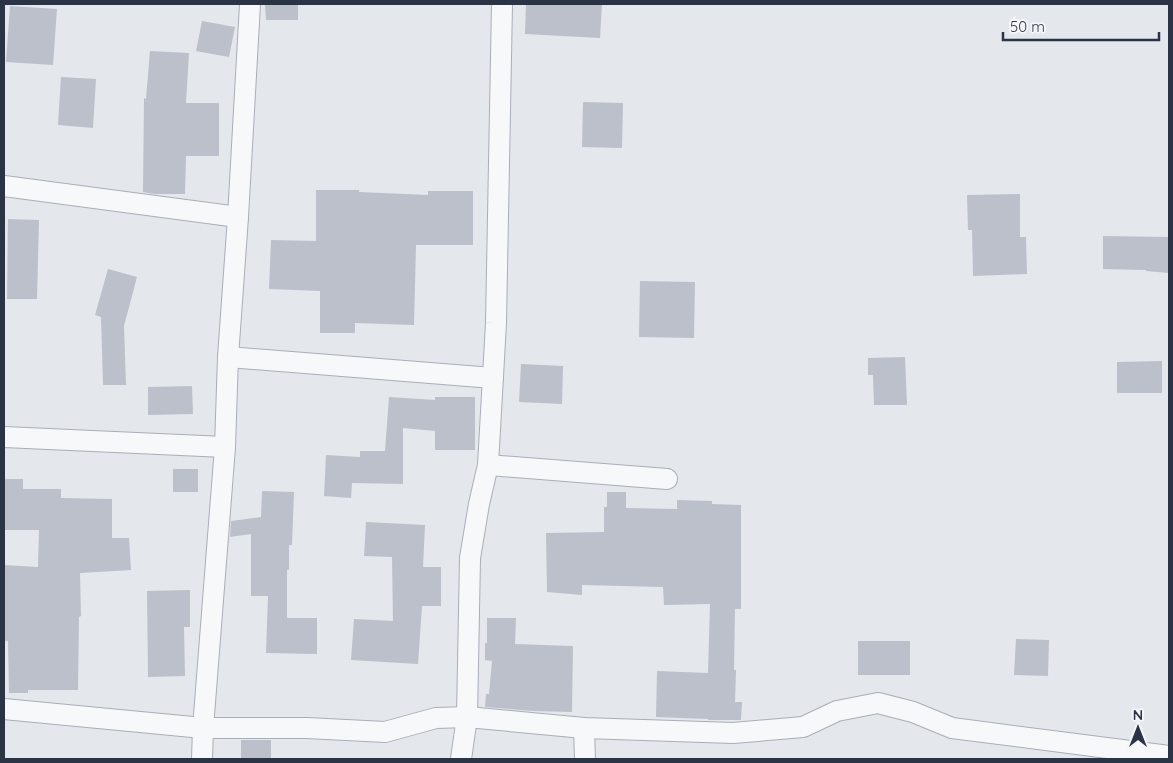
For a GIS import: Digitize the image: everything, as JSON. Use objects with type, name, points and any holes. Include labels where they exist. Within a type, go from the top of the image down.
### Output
[{"type":"street","points":[[202,759],[225,447],[228,357],[250,4]]},
{"type":"street","points":[[461,759],[467,717],[470,558],[488,465],[496,323],[502,4]]},
{"type":"street","points":[[4,186],[238,217]]},
{"type":"street","points":[[228,357],[492,378]]},
{"type":"street","points":[[4,437],[225,447]]},
{"type":"street","points":[[488,465],[666,479]]},
{"type":"street","points":[[4,709],[203,728],[307,728],[385,732],[436,718],[467,717],[584,728],[733,733],[803,727],[837,711],[878,704],[913,712],[952,728],[1169,756]]},
{"type":"street","points":[[584,728],[585,759]]},
{"type":"building","points":[[265,4],[298,4],[298,20],[266,20]]},
{"type":"building","points":[[526,4],[602,4],[600,38],[525,34]]},
{"type":"building","points":[[10,6],[57,9],[53,65],[6,62]]},
{"type":"building","points":[[202,21],[235,27],[229,57],[196,51]]},
{"type":"building","points":[[150,51],[189,53],[186,103],[219,103],[219,156],[186,156],[185,194],[143,192],[144,98],[146,99]]},
{"type":"building","points":[[61,77],[96,79],[93,128],[58,125]]},
{"type":"building","points":[[583,102],[623,103],[622,148],[582,147]]},
{"type":"building","points":[[316,190],[359,190],[359,192],[428,195],[428,191],[473,191],[473,245],[416,245],[414,325],[355,323],[355,333],[320,333],[320,291],[269,289],[271,240],[316,241]]},
{"type":"building","points":[[1020,194],[1020,237],[1026,237],[1027,274],[973,276],[972,230],[968,230],[967,195]]},
{"type":"building","points":[[8,219],[39,220],[37,299],[7,299]]},
{"type":"building","points":[[1103,236],[1169,237],[1169,273],[1146,270],[1103,269]]},
{"type":"building","points":[[108,269],[137,277],[124,326],[126,385],[103,385],[101,317],[95,315]]},
{"type":"building","points":[[640,281],[695,282],[694,338],[639,337]]},
{"type":"building","points":[[905,357],[907,405],[874,405],[873,375],[868,375],[868,358]]},
{"type":"building","points":[[1162,361],[1162,393],[1117,393],[1117,362]]},
{"type":"building","points":[[521,364],[563,366],[562,404],[519,402]]},
{"type":"building","points":[[192,386],[193,414],[148,415],[148,387]]},
{"type":"building","points":[[389,397],[435,400],[435,397],[475,397],[475,450],[435,450],[435,431],[403,428],[403,484],[352,483],[351,498],[324,496],[326,455],[360,457],[360,451],[385,451]]},
{"type":"building","points":[[173,469],[198,469],[198,492],[173,492]]},
{"type":"building","points":[[4,479],[23,479],[23,489],[61,489],[61,498],[112,499],[112,538],[129,538],[131,570],[80,573],[81,616],[79,617],[78,690],[28,690],[28,693],[9,693],[8,641],[4,641],[4,565],[38,567],[39,530],[4,530]]},
{"type":"building","points":[[262,491],[294,492],[292,545],[289,545],[289,570],[287,570],[287,618],[317,618],[317,654],[266,653],[268,596],[251,596],[251,534],[230,537],[231,521],[261,517]]},
{"type":"building","points":[[607,492],[626,492],[626,508],[677,509],[677,500],[712,501],[712,504],[741,505],[741,609],[735,609],[734,670],[736,670],[735,702],[742,702],[741,720],[656,717],[657,671],[708,673],[710,604],[664,605],[663,587],[582,585],[582,595],[547,592],[546,533],[604,532],[604,507],[607,507]]},
{"type":"building","points":[[366,522],[425,525],[423,567],[441,567],[441,606],[422,606],[418,664],[351,660],[354,619],[393,621],[392,557],[364,556]]},
{"type":"building","points":[[190,590],[190,627],[184,627],[185,676],[148,677],[147,591]]},
{"type":"building","points":[[487,618],[516,618],[515,644],[573,646],[572,712],[485,707],[486,694],[489,694],[492,661],[485,660]]},
{"type":"building","points":[[1016,639],[1049,640],[1048,676],[1014,675]]},
{"type":"building","points":[[858,641],[910,641],[910,675],[858,675]]},
{"type":"building","points":[[241,740],[271,740],[271,759],[241,759]]}]
